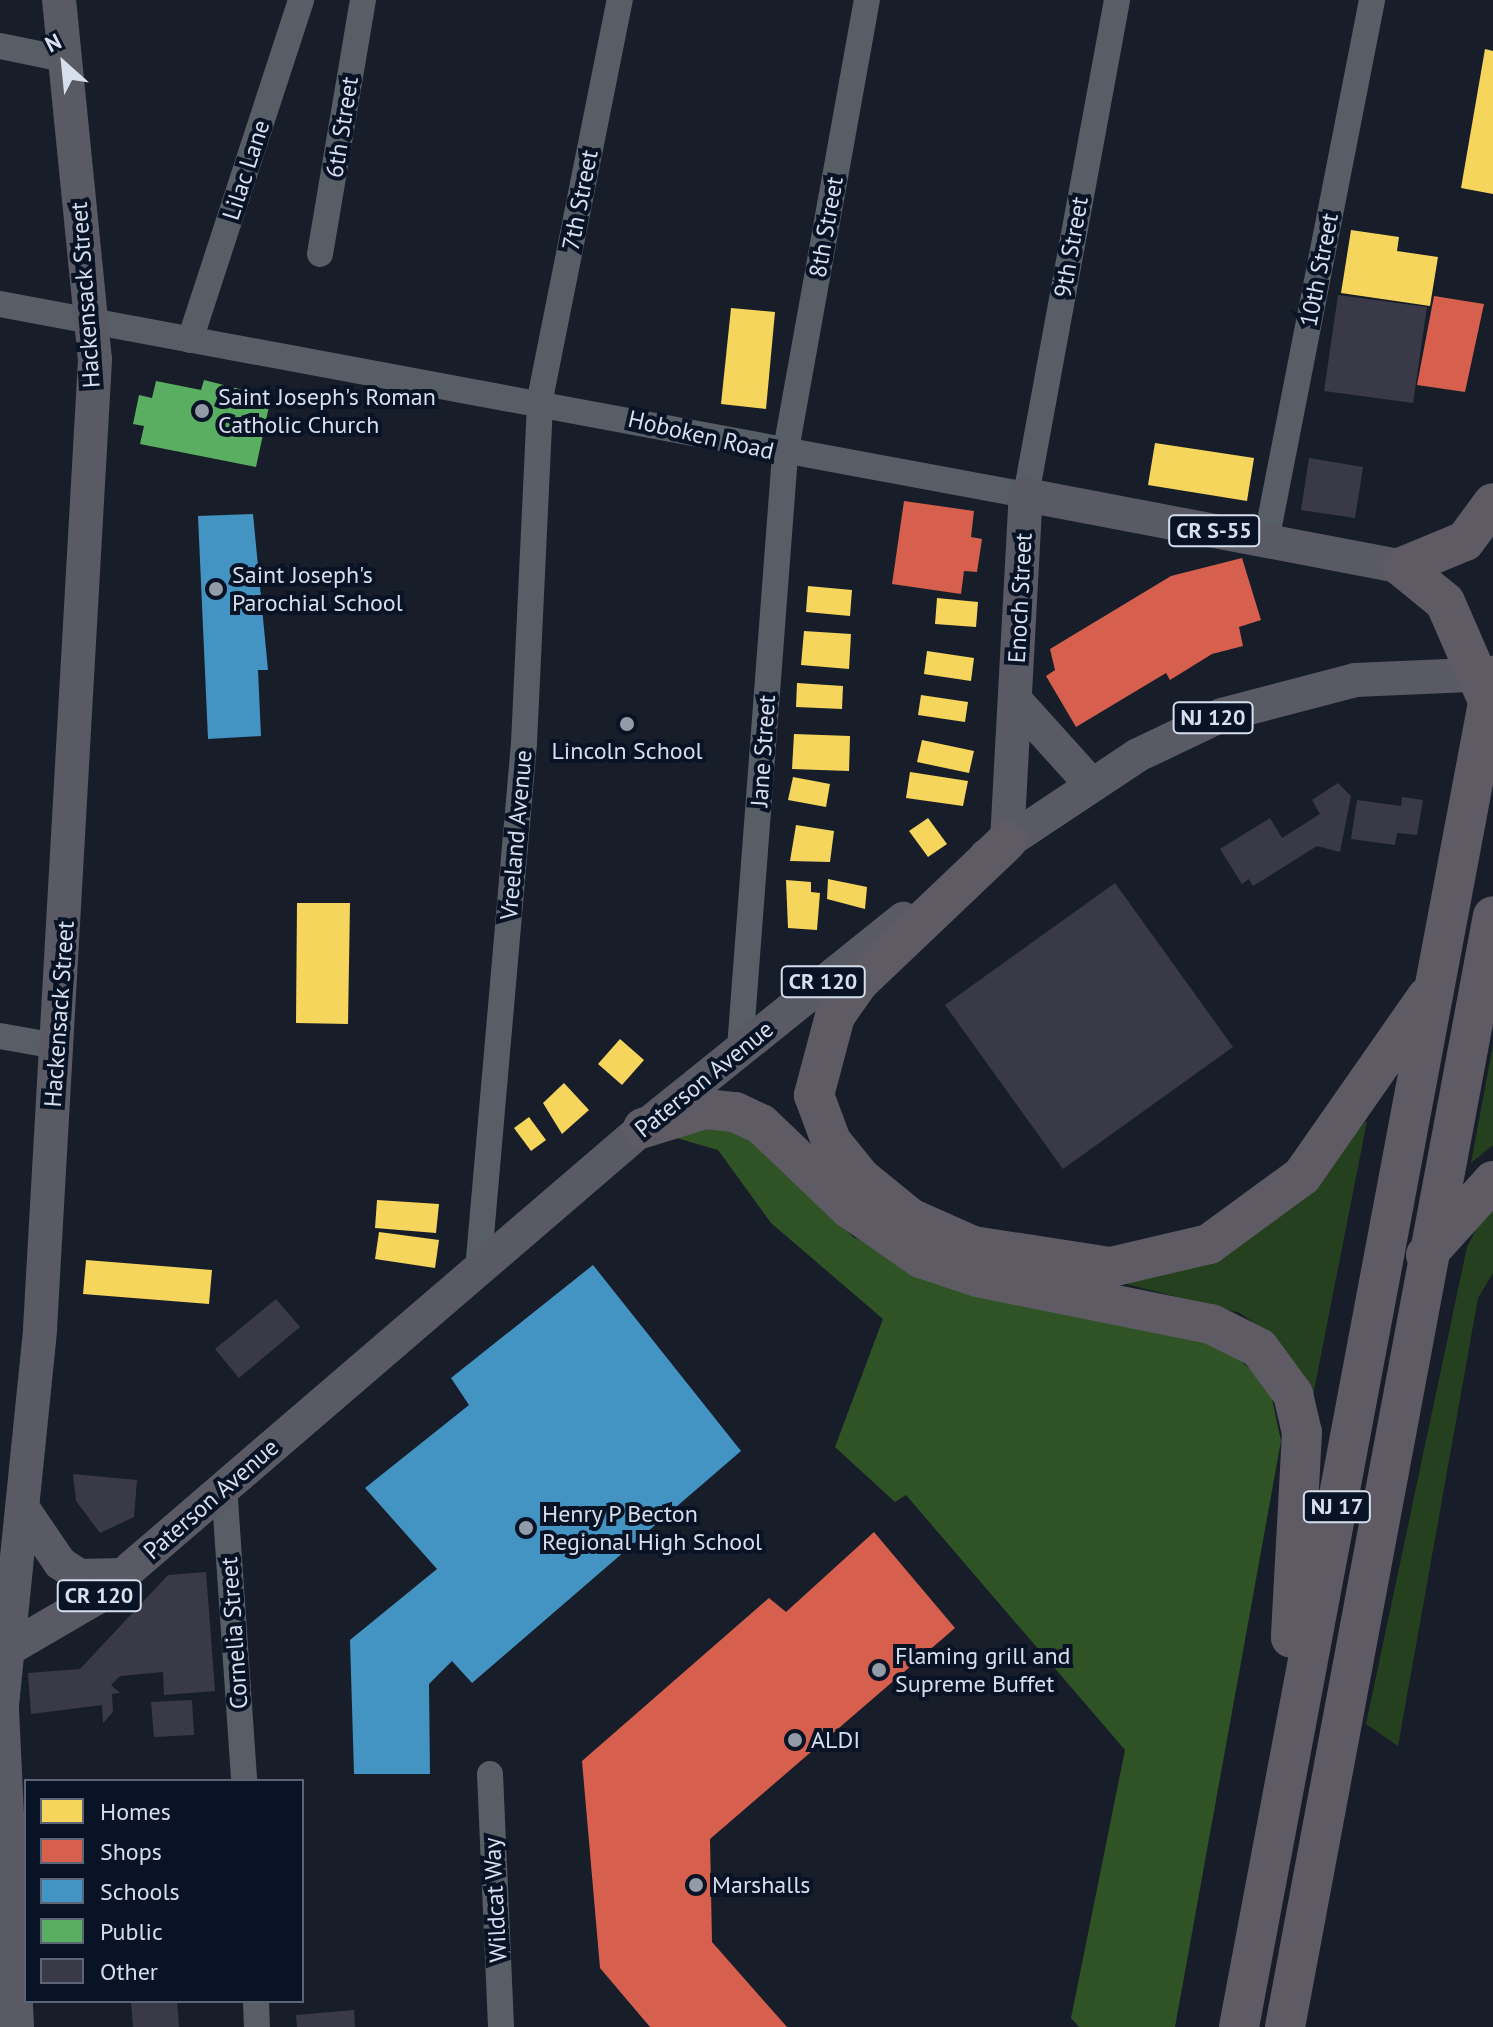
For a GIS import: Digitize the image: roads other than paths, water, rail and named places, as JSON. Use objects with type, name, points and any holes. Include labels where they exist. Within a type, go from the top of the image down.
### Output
[{"type":"highway","points":[[1491,683],[1445,602],[1402,567],[1465,541],[1493,503]]},
{"type":"highway","name":"NJ 17","points":[[1239,2027],[1491,683]]},
{"type":"highway","points":[[1007,841],[858,983],[835,1016],[814,1095],[831,1141],[861,1178],[910,1218],[973,1246],[1111,1267],[1209,1244],[1302,1176],[1435,986]]},
{"type":"highway","name":"NJ 17","points":[[1285,2027],[1426,1255],[1493,916]]},
{"type":"highway","points":[[643,1128],[705,1109],[735,1112],[761,1124],[849,1208],[921,1258],[977,1277],[1211,1324],[1272,1361],[1293,1394],[1302,1432],[1282,1797]]},
{"type":"highway","points":[[1426,1255],[1493,1181]]},
{"type":"main road","name":"Hackensack Street","points":[[17,2027],[2,1705],[5,1652],[24,1510],[89,525],[90,317],[59,0]]},
{"type":"main road","name":"Hoboken Road","points":[[1026,495],[1402,567]]},
{"type":"main road","name":"Enoch Street","points":[[1007,841],[1026,495]]},
{"type":"main road","name":"Paterson Avenue","points":[[5,1652],[123,1575],[224,1485],[740,1048],[1007,841],[1091,784],[1166,739],[1259,702],[1355,680],[1442,674],[1491,683]]},
{"type":"main road","points":[[1015,700],[1091,784]]},
{"type":"main road","points":[[24,1510],[45,1547],[70,1570],[123,1575]]},
{"type":"street","name":"Lilac Lane","points":[[190,340],[301,0]]},
{"type":"street","name":"6th Street","points":[[320,254],[363,0]]},
{"type":"street","name":"7th Street","points":[[540,399],[620,0]]},
{"type":"street","name":"8th Street","points":[[785,455],[867,0]]},
{"type":"street","name":"9th Street","points":[[1026,495],[1117,0]]},
{"type":"street","name":"10th Street","points":[[1266,541],[1372,0]]},
{"type":"street","points":[[0,46],[64,59]]},
{"type":"street","name":"Hoboken Road","points":[[0,304],[90,317],[190,340],[540,399],[785,455],[1026,495]]},
{"type":"street","name":"Vreeland Avenue","points":[[478,1270],[524,743],[540,399]]},
{"type":"street","name":"Jane Street","points":[[740,1048],[785,455]]},
{"type":"street","points":[[0,1036],[56,1046]]},
{"type":"street","name":"Cornelia Street","points":[[224,1485],[244,1779]]},
{"type":"street","name":"Wildcat Way","points":[[490,1774],[501,2027]]},
{"type":"street","points":[[256,2003],[257,2027]]},
{"type":"place","name":"Saint Joseph's Roman Catholic Church","points":[[202,411]]},
{"type":"place","name":"Saint Joseph's Parochial School","points":[[216,589]]},
{"type":"place","name":"Lincoln School","points":[[627,724]]},
{"type":"place","name":"Henry P Becton Regional High School","points":[[526,1528]]},
{"type":"place","name":"Flaming grill and Supreme Buffet","points":[[879,1670]]},
{"type":"place","name":"ALDI","points":[[795,1740]]},
{"type":"place","name":"Marshalls","points":[[696,1885]]}]
